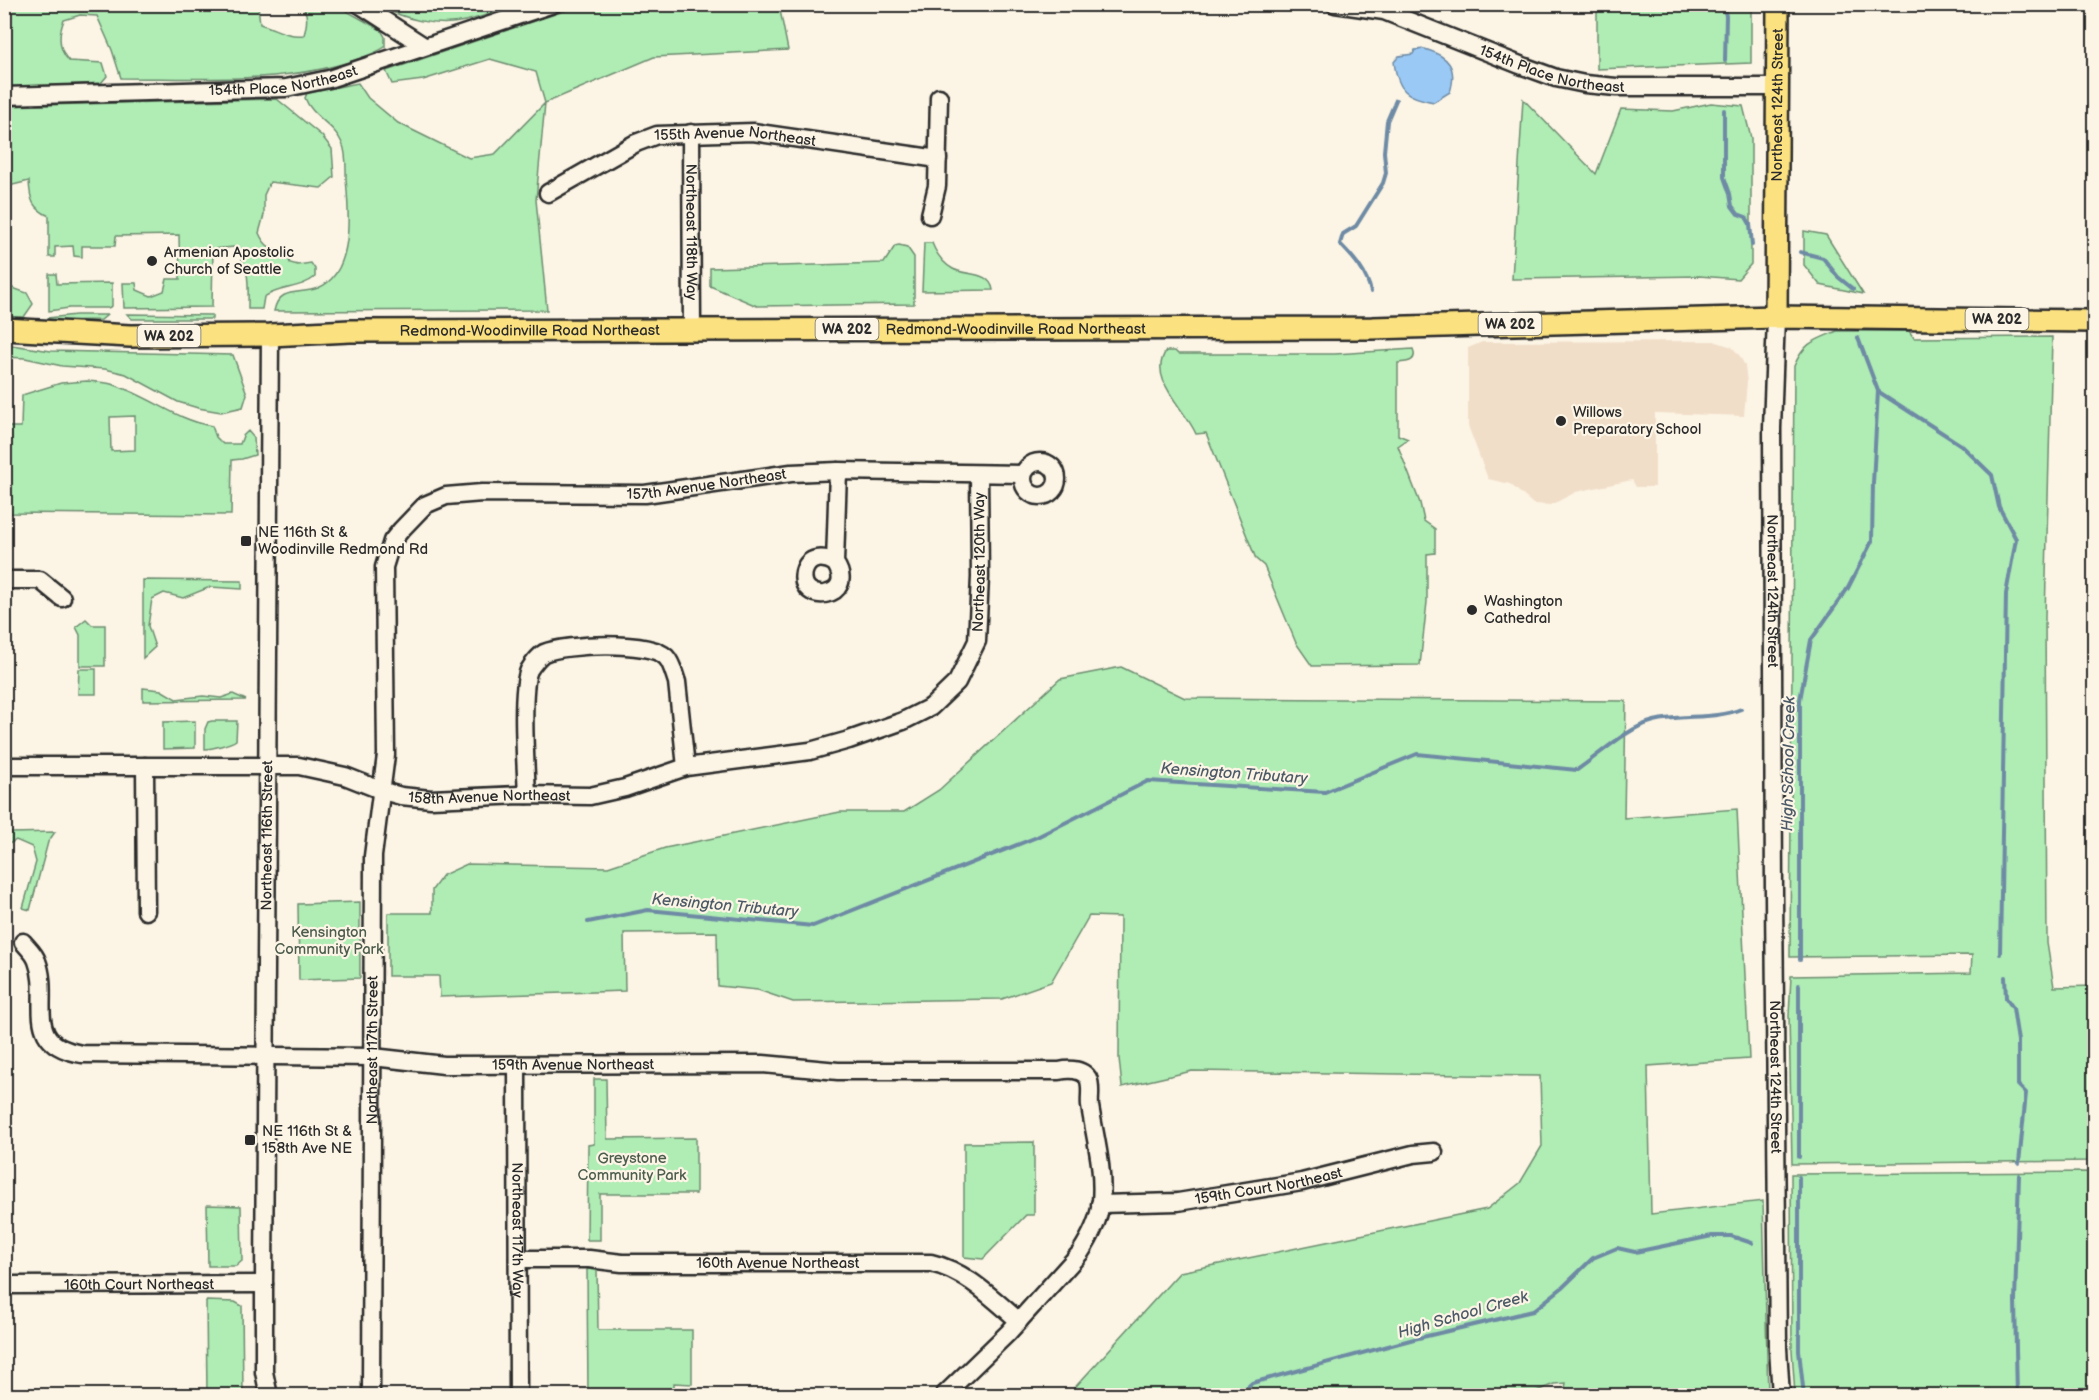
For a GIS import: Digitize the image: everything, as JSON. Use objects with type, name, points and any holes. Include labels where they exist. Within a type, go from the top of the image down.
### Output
[{"type":"main road","name":"Northeast 124th Street","points":[[1776,316],[1778,4]]},
{"type":"main road","name":"WA 202","points":[[1776,316],[2094,321]]},
{"type":"main road","name":"Redmond-Woodinville Road Northeast","points":[[4,329],[106,336],[270,335],[361,331],[1372,328],[1776,316]]},
{"type":"street","points":[[359,4],[424,46]]},
{"type":"street","name":"154th Place Northeast","points":[[4,96],[272,89],[329,79],[553,4]]},
{"type":"street","name":"154th Place Northeast","points":[[1335,4],[1384,11],[1520,65],[1556,78],[1585,84],[1616,87],[1777,87]]},
{"type":"street","points":[[930,215],[937,186],[939,97]]},
{"type":"street","name":"155th Avenue Northeast","points":[[548,194],[636,143],[657,135],[753,132],[938,159]]},
{"type":"street","name":"Northeast 118th Way","points":[[691,133],[692,329]]},
{"type":"street","name":"Northeast 124th Street","points":[[1776,316],[1772,428],[1773,895],[1778,1348],[1781,1395]]},
{"type":"street","name":"Northeast 116th Street","points":[[269,1395],[264,1372],[264,1284],[270,335]]},
{"type":"street","points":[[835,563],[838,471]]},
{"type":"street","name":"157th Avenue Northeast","points":[[401,530],[425,505],[446,496],[482,493],[645,494],[686,490],[749,478],[838,471],[1023,474]]},
{"type":"street","name":"Northeast 120th Way","points":[[957,682],[977,641],[980,577],[979,474]]},
{"type":"street","name":"Northeast 117th Street","points":[[371,1395],[373,856],[386,755],[384,567],[392,541],[401,530]]},
{"type":"street","points":[[4,580],[40,580],[62,598]]},
{"type":"street","points":[[527,795],[525,693],[529,671],[541,654],[563,648],[621,645],[648,647],[665,656],[673,669],[677,682],[686,767]]},
{"type":"street","name":"158th Avenue Northeast","points":[[4,766],[299,766],[345,776],[401,796],[431,799],[527,795],[591,796],[625,788],[686,767],[810,751],[849,740],[903,721],[931,707],[957,682]]},
{"type":"street","points":[[145,766],[146,911]]},
{"type":"street","name":"159th Avenue Northeast","points":[[24,942],[36,958],[40,969],[42,1019],[45,1031],[58,1047],[68,1052],[82,1054],[373,1057],[444,1065],[763,1064],[849,1071],[1059,1071],[1071,1069],[1087,1077],[1090,1084],[1090,1103],[1101,1164],[1100,1204]]},
{"type":"street","name":"Northeast 117th Way","points":[[518,1065],[518,1395]]},
{"type":"street","name":"159th Court Northeast","points":[[1100,1204],[1178,1202],[1302,1182],[1413,1154],[1434,1152]]},
{"type":"street","points":[[943,1395],[959,1382],[1019,1321],[1080,1253],[1089,1239],[1100,1204]]},
{"type":"street","name":"160th Avenue Northeast","points":[[518,1259],[589,1259],[622,1263],[931,1263],[948,1268],[979,1286],[1019,1321]]},
{"type":"street","name":"160th Court Northeast","points":[[13,1285],[264,1284]]},
{"type":"street","name":"Northeast 116th Street","points":[[258,1395],[264,1372]]},
{"type":"shaded area","name":"Willows Preparatory School","points":[[1714,341],[1732,347],[1745,366],[1747,382],[1744,416],[1655,413],[1655,487],[1636,487],[1632,480],[1576,492],[1551,505],[1533,504],[1510,484],[1488,479],[1468,426],[1468,348],[1482,342]]},
{"type":"green space","points":[[4,5],[258,5],[260,24],[287,34],[304,35],[306,15],[301,5],[336,5],[381,30],[385,37],[385,47],[355,60],[299,73],[209,79],[121,78],[97,16],[80,15],[64,20],[60,36],[61,47],[69,61],[103,63],[107,76],[101,83],[5,88]]},
{"type":"green space","points":[[379,5],[519,5],[454,23],[432,23],[409,18]]},
{"type":"green space","points":[[582,5],[779,5],[788,50],[654,57],[545,103],[536,72],[490,59],[423,80],[392,84],[386,71]]},
{"type":"green space","points":[[1597,5],[1751,5],[1751,63],[1597,69]]},
{"type":"green space","points":[[358,83],[368,98],[398,123],[469,158],[495,154],[545,103],[536,200],[547,310],[274,311],[280,298],[285,295],[318,288],[330,280],[344,255],[347,240],[348,207],[344,147],[334,131],[308,105],[305,98],[307,93]]},
{"type":"green space","points":[[277,99],[322,136],[332,149],[334,177],[321,188],[270,182],[264,195],[264,215],[259,233],[270,247],[287,253],[290,263],[298,265],[311,263],[315,269],[315,277],[303,284],[270,293],[264,297],[262,309],[248,309],[246,269],[234,247],[213,249],[212,307],[124,308],[123,283],[136,283],[137,290],[151,296],[164,291],[167,279],[180,279],[179,235],[116,236],[115,246],[82,246],[82,257],[74,256],[73,246],[55,247],[55,257],[49,257],[49,216],[33,203],[29,181],[9,186],[5,184],[5,106]]},
{"type":"green space","points":[[1523,99],[1596,174],[1621,109],[1673,111],[1711,103],[1743,106],[1751,138],[1751,264],[1738,279],[1699,276],[1512,279]]},
{"type":"green space","points":[[1804,231],[1826,235],[1863,294],[1820,285],[1804,265]]},
{"type":"green space","points":[[924,243],[932,243],[940,258],[949,267],[982,277],[991,284],[993,290],[922,291]]},
{"type":"green space","points":[[895,246],[907,247],[914,257],[914,304],[757,306],[710,286],[710,268],[884,263]]},
{"type":"green space","points":[[49,274],[56,274],[57,284],[112,283],[112,306],[49,311]]},
{"type":"green space","points":[[4,285],[27,293],[33,304],[24,317],[5,317]]},
{"type":"green space","points":[[127,314],[212,315],[212,319],[132,319]]},
{"type":"green space","points":[[107,315],[101,320],[48,321],[48,318]]},
{"type":"green space","points":[[1837,331],[1909,331],[1914,338],[2052,337],[2045,617],[2047,943],[2054,987],[2094,986],[2094,1161],[1792,1164],[1789,1016],[1791,976],[1971,973],[1972,955],[1790,957],[1794,366],[1806,347]]},
{"type":"green space","points":[[5,344],[51,351],[233,355],[247,394],[243,407],[221,412],[198,408],[178,402],[126,374],[105,369],[62,366],[25,358],[5,357]]},
{"type":"green space","points":[[1413,349],[1413,359],[1398,363],[1398,435],[1408,439],[1398,446],[1420,503],[1424,521],[1435,529],[1435,553],[1427,554],[1427,602],[1420,665],[1312,666],[1296,643],[1264,566],[1256,559],[1206,433],[1196,434],[1170,393],[1164,383],[1161,362],[1166,351],[1175,351],[1178,354],[1335,354]]},
{"type":"green space","points":[[87,381],[108,383],[124,388],[173,413],[212,426],[216,437],[223,444],[240,444],[248,431],[254,438],[255,455],[232,460],[231,515],[5,513],[5,427],[21,427],[22,395],[61,383]],"holes":[[[135,416],[135,450],[111,451],[110,417]]]},
{"type":"green space","points":[[143,580],[242,581],[242,589],[210,587],[183,598],[164,593],[152,599],[148,626],[155,647],[143,658]]},
{"type":"green space","points":[[86,619],[92,625],[105,625],[105,666],[80,666],[80,635],[76,627]]},
{"type":"green space","points":[[1121,667],[1185,698],[1626,701],[1624,818],[1737,809],[1749,1059],[1648,1066],[1651,1214],[1763,1201],[1768,1395],[1564,1395],[1566,1383],[1554,1384],[1524,1396],[1068,1395],[1180,1272],[1487,1209],[1520,1183],[1542,1146],[1540,1076],[1192,1071],[1122,1087],[1119,1058],[1120,917],[1089,916],[1051,982],[1002,999],[793,1002],[758,990],[718,986],[717,932],[624,933],[625,991],[440,997],[439,976],[388,976],[388,913],[432,913],[432,890],[443,875],[467,864],[608,867],[665,848],[840,812],[904,812],[939,790],[1060,679]]},
{"type":"green space","points":[[79,669],[96,669],[96,694],[78,694]]},
{"type":"green space","points":[[143,688],[161,690],[176,699],[203,696],[221,698],[233,694],[246,700],[143,701]]},
{"type":"green space","points":[[195,721],[195,748],[163,749],[163,722]]},
{"type":"green space","points":[[237,721],[236,740],[205,749],[205,729],[208,722]]},
{"type":"green space","points":[[4,830],[11,833],[55,832],[48,842],[30,910],[23,908],[36,862],[32,847],[16,840],[5,846]]},
{"type":"green space","name":"Kensington Community Park","points":[[360,902],[360,978],[299,980],[298,904]]},
{"type":"green space","name":"Greystone Community Park","points":[[594,1079],[606,1079],[607,1139],[696,1138],[696,1194],[600,1194],[600,1240],[587,1240],[588,1145],[594,1144]]},
{"type":"green space","points":[[1034,1142],[1034,1215],[1026,1215],[983,1259],[964,1257],[964,1143]]},
{"type":"green space","points":[[2094,1172],[2094,1395],[1795,1395],[1792,1350],[1791,1174]]},
{"type":"green space","points":[[207,1205],[241,1206],[242,1261],[236,1266],[208,1266]]},
{"type":"green space","points":[[587,1269],[597,1270],[598,1330],[692,1330],[692,1384],[674,1383],[674,1395],[588,1395]]},
{"type":"green space","points":[[206,1301],[235,1302],[242,1306],[243,1395],[207,1395]]},
{"type":"water","points":[[1425,49],[1440,55],[1452,69],[1450,92],[1434,102],[1416,98],[1405,91],[1398,80],[1394,62],[1399,56]]},
{"type":"waterway","name":"High School Creek","points":[[1723,4],[1726,16],[1725,61]]},
{"type":"waterway","points":[[1371,292],[1359,266],[1340,244],[1343,234],[1356,226],[1383,183],[1386,173],[1384,152],[1387,121],[1396,100]]},
{"type":"waterway","name":"High School Creek","points":[[1724,110],[1724,177],[1732,206],[1738,214],[1746,217],[1750,224],[1752,245]]},
{"type":"waterway","name":"High School Creek","points":[[1800,252],[1823,258],[1838,277],[1853,289]]},
{"type":"waterway","name":"High School Creek","points":[[1800,960],[1800,700],[1811,640],[1848,588],[1872,541],[1878,391],[1858,338]]},
{"type":"waterway","points":[[1879,392],[1961,445],[1992,475],[1999,507],[2016,539],[2006,594],[2000,954]]},
{"type":"waterway","name":"Kensington Tributary","points":[[588,922],[648,910],[813,926],[1037,837],[1148,781],[1325,792],[1417,754],[1577,770],[1624,735],[1644,724],[1665,719],[1720,715],[1741,709]]},
{"type":"waterway","points":[[2005,977],[2006,998],[2013,1008],[2018,1041],[2018,1085],[2026,1093],[2019,1163]]},
{"type":"waterway","name":"High School Creek","points":[[1799,985],[1799,1157]]},
{"type":"waterway","points":[[2017,1396],[2015,1301],[2019,1175]]},
{"type":"waterway","points":[[1799,1177],[1799,1351],[1804,1396]]},
{"type":"waterway","name":"High School Creek","points":[[1238,1396],[1252,1383],[1414,1339],[1533,1311],[1563,1287],[1593,1258],[1617,1248],[1635,1252],[1712,1236],[1731,1236],[1752,1243]]},
{"type":"place","name":"Armenian Apostolic Church of Seattle","points":[[152,261]]},
{"type":"place","name":"Willows Preparatory School","points":[[1561,421]]},
{"type":"place","name":"NE 116th St & Woodinville Redmond Rd","points":[[246,541]]},
{"type":"place","name":"Washington Cathedral","points":[[1472,610]]},
{"type":"place","name":"NE 116th St & 158th Ave NE","points":[[250,1140]]}]
